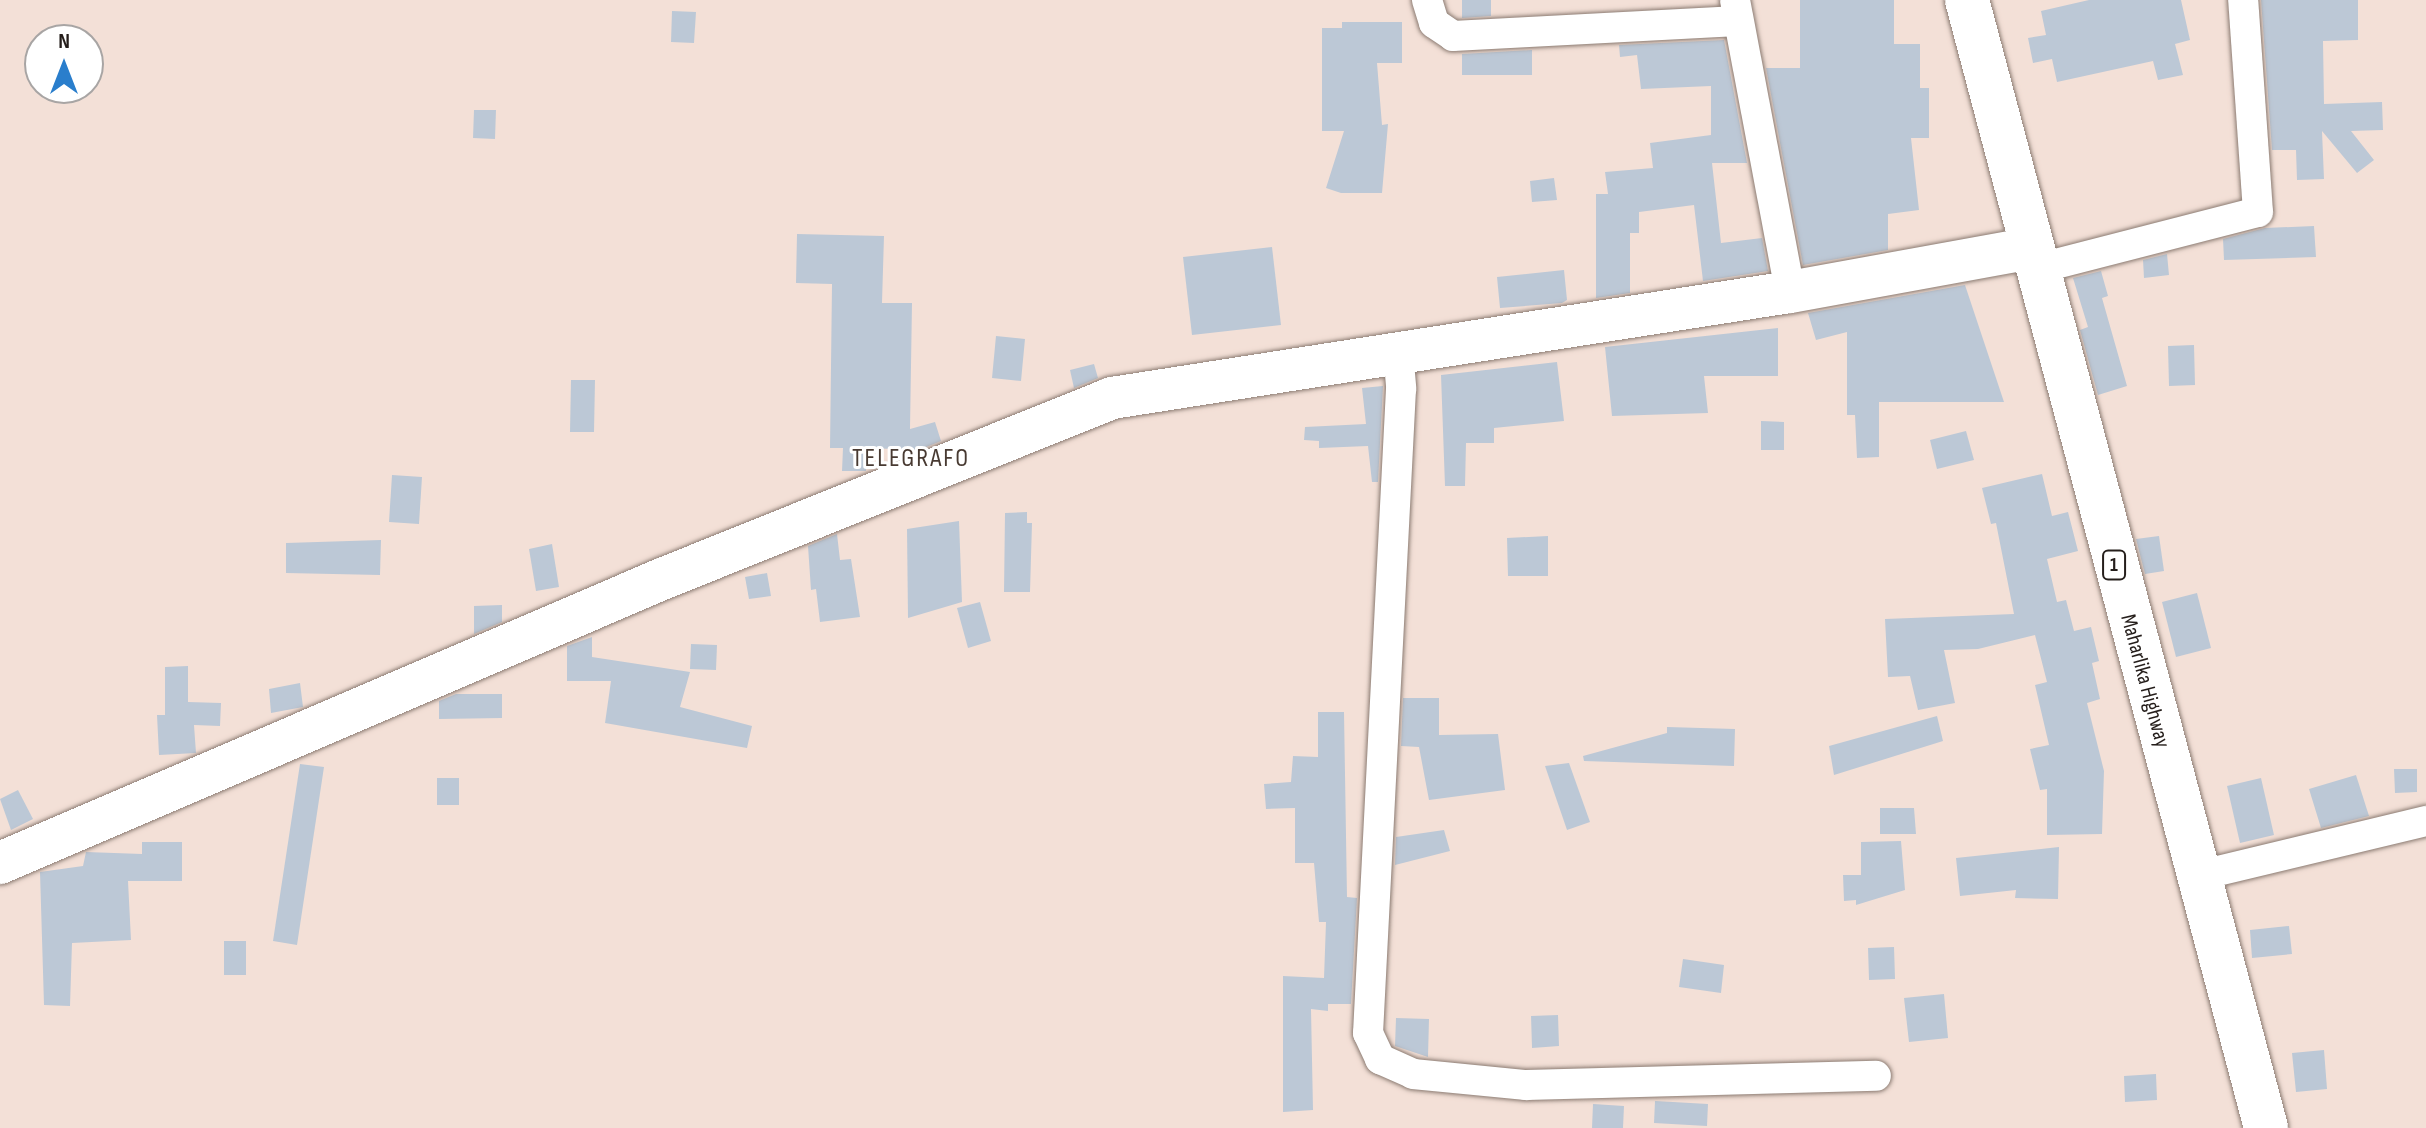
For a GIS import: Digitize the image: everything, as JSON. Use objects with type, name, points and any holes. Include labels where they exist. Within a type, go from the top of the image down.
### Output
[{"type":"highway","name":"Maharlika Highway","points":[[1967,0],[2266,1128]]},
{"type":"street","points":[[1427,0],[1434,23],[1453,36],[1736,11],[1790,292]]},
{"type":"street","points":[[0,863],[662,579],[1112,398],[1398,351],[2034,259],[2258,212],[2243,0]]},
{"type":"street","points":[[1398,351],[1401,399],[1368,1033],[1380,1059],[1413,1074],[1526,1085],[1876,1076]]},
{"type":"street","points":[[2197,876],[2426,821]]},
{"type":"building","points":[[1462,0],[1491,0],[1491,16],[1462,18]]},
{"type":"building","points":[[1800,0],[1894,0],[1894,44],[1920,44],[1920,88],[1929,88],[1929,138],[1911,138],[1919,210],[1888,214],[1888,250],[1803,265],[1766,68],[1800,68]]},
{"type":"building","points":[[2089,0],[2181,0],[2190,40],[2175,44],[2183,75],[2158,80],[2153,61],[2057,82],[2052,59],[2033,63],[2028,38],[2046,35],[2041,11]]},
{"type":"building","points":[[2261,0],[2358,0],[2358,40],[2323,41],[2324,104],[2382,102],[2383,130],[2351,131],[2374,160],[2357,173],[2322,131],[2324,179],[2297,180],[2296,150],[2272,150]]},
{"type":"building","points":[[672,11],[696,12],[694,43],[671,42]]},
{"type":"building","points":[[1342,22],[1402,22],[1402,63],[1377,63],[1382,125],[1388,124],[1382,193],[1341,193],[1326,188],[1344,131],[1322,131],[1322,28],[1342,28]]},
{"type":"building","points":[[1724,40],[1747,163],[1712,163],[1721,243],[1762,238],[1768,271],[1703,281],[1694,205],[1639,212],[1639,233],[1630,233],[1630,293],[1596,298],[1596,194],[1608,194],[1605,172],[1653,168],[1650,143],[1711,135],[1711,86],[1641,89],[1637,55],[1620,57],[1619,45]]},
{"type":"building","points":[[1532,50],[1532,75],[1462,75],[1462,54]]},
{"type":"building","points":[[474,110],[496,110],[495,139],[473,138]]},
{"type":"building","points":[[1554,178],[1557,200],[1532,202],[1530,181]]},
{"type":"building","points":[[2314,226],[2316,257],[2224,260],[2223,239],[2265,228]]},
{"type":"building","points":[[797,234],[884,236],[882,303],[912,303],[910,429],[935,422],[941,441],[919,450],[867,448],[866,471],[842,471],[843,448],[830,448],[832,284],[796,283]]},
{"type":"building","points":[[1272,247],[1281,325],[1192,335],[1183,257]]},
{"type":"building","points":[[2167,254],[2169,275],[2144,278],[2143,260]]},
{"type":"building","points":[[1564,270],[1567,300],[1562,303],[1500,308],[1497,277]]},
{"type":"building","points":[[2101,271],[2108,296],[2102,298],[2127,386],[2098,395],[2080,330],[2088,327],[2073,278]]},
{"type":"building","points":[[1965,285],[2004,402],[1879,402],[1879,457],[1857,458],[1855,415],[1847,415],[1847,332],[1816,340],[1808,313]]},
{"type":"building","points":[[1778,328],[1778,376],[1704,376],[1708,413],[1612,416],[1605,347]]},
{"type":"building","points":[[996,336],[1025,339],[1021,381],[992,378]]},
{"type":"building","points":[[2194,345],[2195,385],[2169,386],[2168,346]]},
{"type":"building","points":[[1557,362],[1564,421],[1494,428],[1494,443],[1466,443],[1465,486],[1445,486],[1441,375]]},
{"type":"building","points":[[1094,364],[1098,378],[1074,388],[1070,370]]},
{"type":"building","points":[[571,380],[595,380],[594,432],[570,432]]},
{"type":"building","points":[[1383,386],[1378,482],[1372,482],[1368,446],[1319,448],[1319,441],[1304,440],[1305,427],[1366,424],[1362,388]]},
{"type":"building","points":[[1761,421],[1784,422],[1784,450],[1761,450]]},
{"type":"building","points":[[1966,431],[1974,460],[1937,469],[1930,440]]},
{"type":"building","points":[[2042,474],[2052,516],[2068,512],[2078,551],[2047,559],[2057,602],[2066,600],[2074,631],[2091,627],[2099,661],[2092,663],[2100,699],[2087,703],[2104,771],[2102,834],[2047,835],[2047,789],[2040,790],[2030,749],[2049,745],[2035,685],[2047,682],[2035,635],[1978,649],[1944,650],[1955,703],[1918,710],[1910,676],[1888,677],[1885,619],[2014,614],[1996,523],[1991,524],[1982,488]]},
{"type":"building","points":[[392,475],[422,477],[419,524],[389,522]]},
{"type":"building","points":[[1027,512],[1027,523],[1032,523],[1030,592],[1004,592],[1005,513]]},
{"type":"building","points":[[959,521],[962,602],[908,618],[907,529]]},
{"type":"building","points":[[837,534],[840,560],[851,559],[860,617],[820,622],[816,589],[811,590],[808,546]]},
{"type":"building","points":[[1548,536],[1548,576],[1508,576],[1507,538]]},
{"type":"building","points":[[2159,536],[2164,571],[2145,574],[2136,539]]},
{"type":"building","points":[[381,540],[380,575],[286,573],[286,543]]},
{"type":"building","points":[[552,544],[559,587],[536,591],[529,549]]},
{"type":"building","points":[[767,573],[771,596],[749,599],[745,577]]},
{"type":"building","points":[[2197,593],[2211,648],[2176,657],[2162,602]]},
{"type":"building","points":[[980,602],[991,641],[968,648],[957,608]]},
{"type":"building","points":[[502,605],[502,622],[474,634],[474,606]]},
{"type":"building","points":[[592,637],[592,657],[690,672],[680,707],[752,726],[747,748],[605,723],[611,681],[567,681],[567,646]]},
{"type":"building","points":[[691,644],[717,645],[716,670],[690,669]]},
{"type":"building","points":[[188,666],[188,702],[221,703],[220,726],[194,725],[196,753],[159,755],[157,715],[165,715],[165,667]]},
{"type":"building","points":[[300,683],[303,707],[271,713],[269,689]]},
{"type":"building","points":[[456,694],[502,694],[502,718],[439,719],[439,701]]},
{"type":"building","points":[[1403,698],[1439,698],[1439,735],[1498,734],[1505,790],[1429,800],[1419,747],[1401,746]]},
{"type":"building","points":[[1318,712],[1344,712],[1347,897],[1357,898],[1351,1004],[1328,1004],[1328,1011],[1311,1009],[1313,1110],[1283,1112],[1283,976],[1324,978],[1326,922],[1319,922],[1314,863],[1295,863],[1295,808],[1266,809],[1264,784],[1291,782],[1293,756],[1318,757]]},
{"type":"building","points":[[1937,716],[1943,741],[1834,775],[1829,746]]},
{"type":"building","points":[[1667,727],[1735,729],[1734,766],[1584,761],[1583,756],[1667,733]]},
{"type":"building","points":[[1569,763],[1590,822],[1567,830],[1545,766]]},
{"type":"building","points":[[300,764],[324,767],[297,945],[273,941]]},
{"type":"building","points":[[2394,769],[2417,769],[2417,792],[2395,793]]},
{"type":"building","points":[[2356,775],[2369,816],[2321,828],[2309,789]]},
{"type":"building","points":[[437,778],[459,778],[459,805],[437,805]]},
{"type":"building","points":[[2261,778],[2274,835],[2240,843],[2227,786]]},
{"type":"building","points":[[18,790],[33,819],[11,830],[0,799]]},
{"type":"building","points":[[1880,808],[1914,808],[1916,834],[1880,834]]},
{"type":"building","points":[[1444,830],[1450,851],[1395,865],[1396,837]]},
{"type":"building","points":[[1901,841],[1905,890],[1856,905],[1856,900],[1844,901],[1843,875],[1861,875],[1861,842]]},
{"type":"building","points":[[142,842],[182,842],[182,881],[128,881],[131,940],[72,943],[70,1006],[44,1005],[40,872],[83,866],[86,852],[142,854]]},
{"type":"building","points":[[2059,847],[2058,899],[2015,898],[2016,890],[1960,896],[1956,858]]},
{"type":"building","points":[[2289,926],[2292,954],[2252,958],[2250,930]]},
{"type":"building","points":[[224,941],[246,941],[246,975],[224,975]]},
{"type":"building","points":[[1894,947],[1895,979],[1869,980],[1868,948]]},
{"type":"building","points":[[1683,959],[1724,965],[1721,993],[1679,987]]},
{"type":"building","points":[[1944,994],[1948,1038],[1909,1042],[1904,998]]},
{"type":"building","points":[[1558,1015],[1559,1046],[1532,1048],[1531,1016]]},
{"type":"building","points":[[1396,1018],[1429,1019],[1428,1057],[1395,1046]]},
{"type":"building","points":[[2324,1050],[2327,1089],[2296,1092],[2292,1053]]},
{"type":"building","points":[[2156,1074],[2157,1100],[2125,1102],[2124,1076]]},
{"type":"building","points":[[1655,1101],[1708,1104],[1707,1126],[1654,1123]]},
{"type":"building","points":[[1593,1104],[1624,1106],[1623,1128],[1592,1128]]},
{"type":"district","name":"TELEGRAFO","points":[[911,459]]}]
